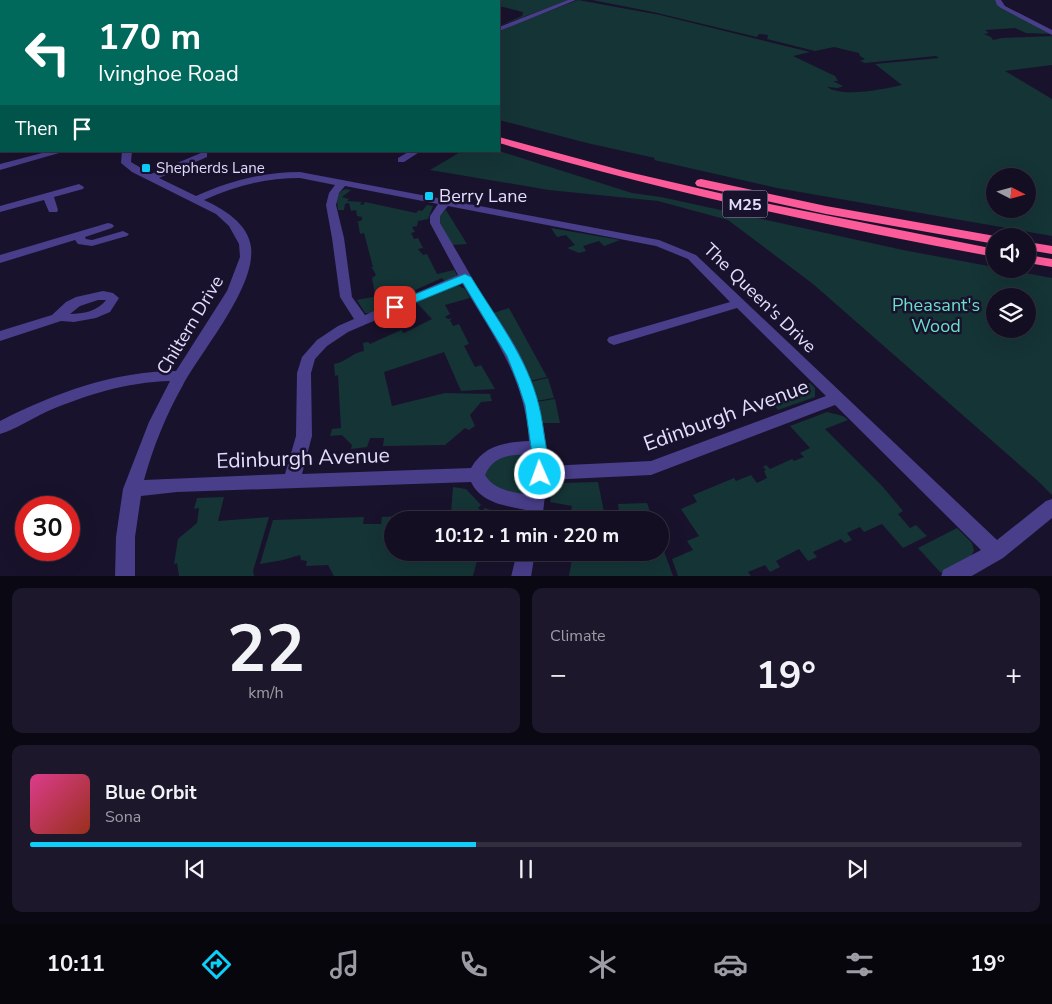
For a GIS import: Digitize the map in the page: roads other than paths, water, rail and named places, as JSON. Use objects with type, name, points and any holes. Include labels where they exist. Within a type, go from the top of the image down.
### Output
[{"type":"highway","name":"M25","points":[[500,130],[556,147],[681,179],[826,210],[986,238]]},
{"type":"highway","name":"M25","points":[[500,140],[550,156],[681,189],[825,222],[986,251]]},
{"type":"highway","points":[[1036,247],[1052,250]]},
{"type":"highway","points":[[1036,260],[1052,263]]},
{"type":"street","points":[[500,29],[572,0]]},
{"type":"street","points":[[998,0],[999,4],[1003,7],[1052,33]]},
{"type":"street","points":[[0,167],[58,152]]},
{"type":"street","name":"Chiltern Drive","points":[[125,576],[124,554],[132,489],[157,422],[180,376],[232,294],[243,268],[246,250],[240,235],[230,220],[214,208],[130,167],[125,160],[127,152]]},
{"type":"street","points":[[400,160],[415,152]]},
{"type":"street","points":[[151,178],[204,155]]},
{"type":"street","name":"The Queen's Drive","points":[[196,200],[240,182],[270,176],[300,176],[659,243],[692,257],[996,552]]},
{"type":"street","points":[[342,183],[334,193],[331,204],[346,297],[362,320]]},
{"type":"street","points":[[0,209],[79,187]]},
{"type":"street","points":[[48,196],[53,210]]},
{"type":"street","points":[[444,204],[435,216],[435,223],[513,356],[532,405],[539,447],[540,474],[535,511]]},
{"type":"street","points":[[0,259],[108,226]]},
{"type":"street","points":[[79,235],[82,242],[88,243],[123,234]]},
{"type":"street","points":[[292,481],[304,436],[304,373],[309,357],[322,343],[362,320],[465,277]]},
{"type":"street","points":[[614,340],[740,303]]},
{"type":"street","points":[[0,334],[28,329],[60,317]]},
{"type":"street","points":[[0,428],[51,405],[124,380],[148,376],[180,376]]},
{"type":"street","name":"Edinburgh Avenue","points":[[540,474],[651,468],[838,398]]},
{"type":"street","points":[[533,511],[486,491],[479,485],[476,476],[479,468],[492,453],[499,450],[539,447]]},
{"type":"street","name":"Edinburgh Avenue","points":[[132,489],[177,485],[476,476]]},
{"type":"street","points":[[950,576],[996,552],[1052,507]]},
{"type":"street","points":[[521,576],[524,561]]},
{"type":"place","name":"Shepherds Lane","points":[[146,168]]},
{"type":"place","name":"Berry Lane","points":[[429,196]]},
{"type":"park label","name":"Pheasant's Wood","points":[[936,315]]}]
